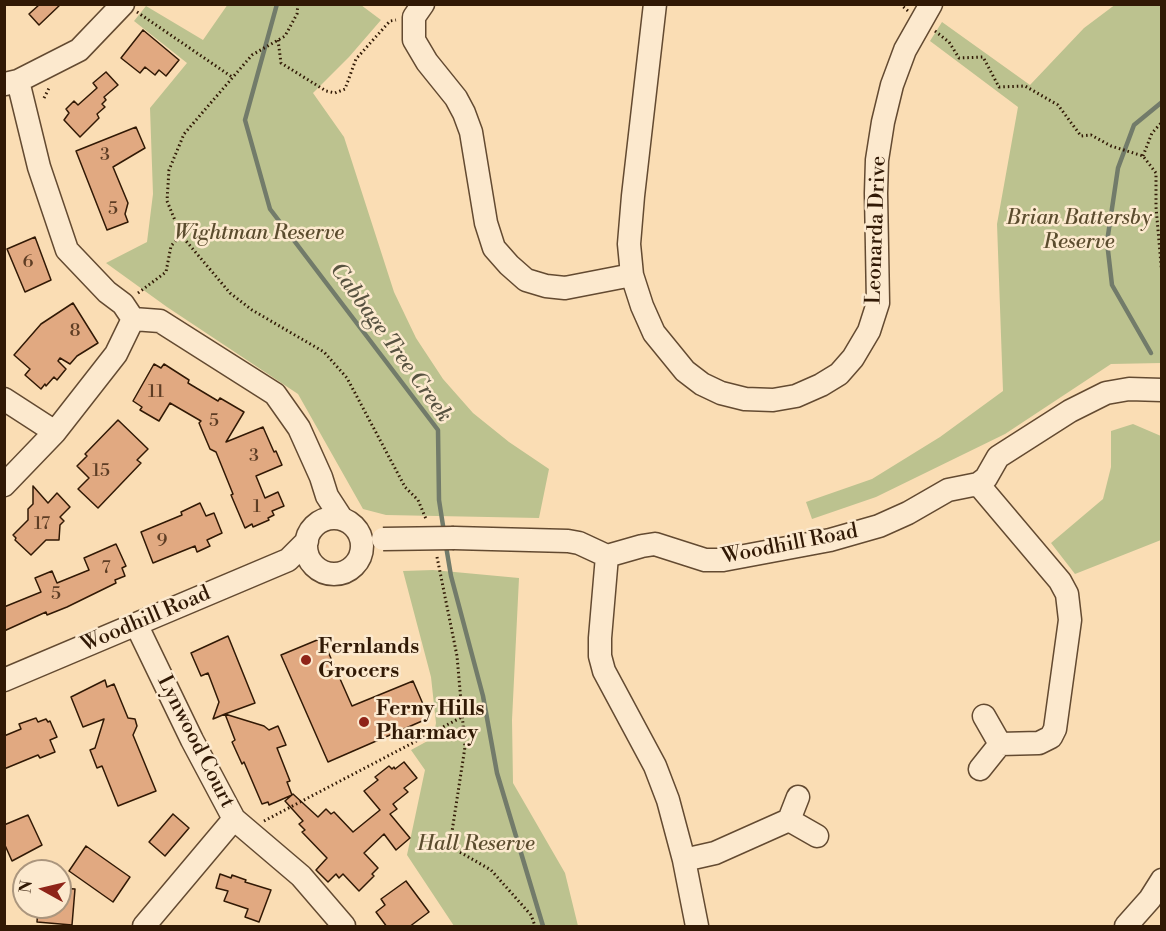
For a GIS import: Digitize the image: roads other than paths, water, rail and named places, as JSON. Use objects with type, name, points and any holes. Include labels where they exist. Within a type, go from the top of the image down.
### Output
[{"type":"street","name":"Leonarda Drive","points":[[655,4],[633,196],[629,244],[632,275],[654,333],[685,371],[702,384],[721,393],[745,399],[773,400],[796,396],[821,386],[839,374],[853,358],[869,331],[878,303],[876,193],[877,160],[883,122],[892,86],[921,8]]},
{"type":"street","points":[[129,8],[79,50],[11,83],[67,250],[128,312],[160,321],[274,394],[299,428],[321,477],[332,520]]},
{"type":"street","points":[[419,11],[414,40],[427,62],[456,98],[471,132],[486,223],[494,248],[526,280],[546,286],[565,288],[632,275]]},
{"type":"street","points":[[4,485],[55,432],[116,354],[128,312]]},
{"type":"street","points":[[980,769],[1000,744],[1039,743],[1051,737],[1055,729],[1070,620],[1067,594],[1060,580],[978,484],[986,478],[998,458],[1070,411],[1106,393],[1129,389],[1161,390]]},
{"type":"street","points":[[4,399],[55,432]]},
{"type":"street","name":"Woodhill Road","points":[[4,680],[309,551],[320,570],[327,573],[342,573],[355,564],[360,542],[383,539],[568,541],[579,543],[607,556],[655,544],[705,560],[723,560],[830,540],[889,522],[948,490],[978,484]]},
{"type":"street","points":[[309,551],[309,533],[332,520],[355,528],[360,542]]},
{"type":"street","points":[[607,556],[600,656],[604,671],[655,766],[668,800],[684,860],[697,927]]},
{"type":"street","name":"Lynwood Court","points":[[136,624],[192,740],[240,825],[301,876],[344,927]]},
{"type":"street","points":[[984,716],[1000,744]]},
{"type":"street","points":[[684,860],[715,853],[789,820],[798,797]]},
{"type":"street","points":[[789,820],[817,836]]},
{"type":"street","points":[[144,927],[240,825]]},
{"type":"street","points":[[1126,927],[1150,899],[1161,880]]},
{"type":"waterway","name":"Cabbage Tree Creek","points":[[277,4],[245,120],[270,209],[438,430],[439,500],[444,532]]},
{"type":"waterway","points":[[1151,353],[1112,285],[1107,242],[1118,168],[1134,125],[1162,102]]},
{"type":"waterway","name":"Cabbage Tree Creek","points":[[446,546],[451,576],[483,696],[497,773],[543,926]]},
{"type":"place","name":"Fernlands Grocers","points":[[306,660]]},
{"type":"place","name":"Ferny Hills Pharmacy","points":[[364,722]]},
{"type":"park label","name":"Brian Battersby Reserve","points":[[1079,231]]},
{"type":"park label","name":"Wightman Reserve","points":[[259,234]]},
{"type":"park label","name":"Hall Reserve","points":[[476,845]]}]
